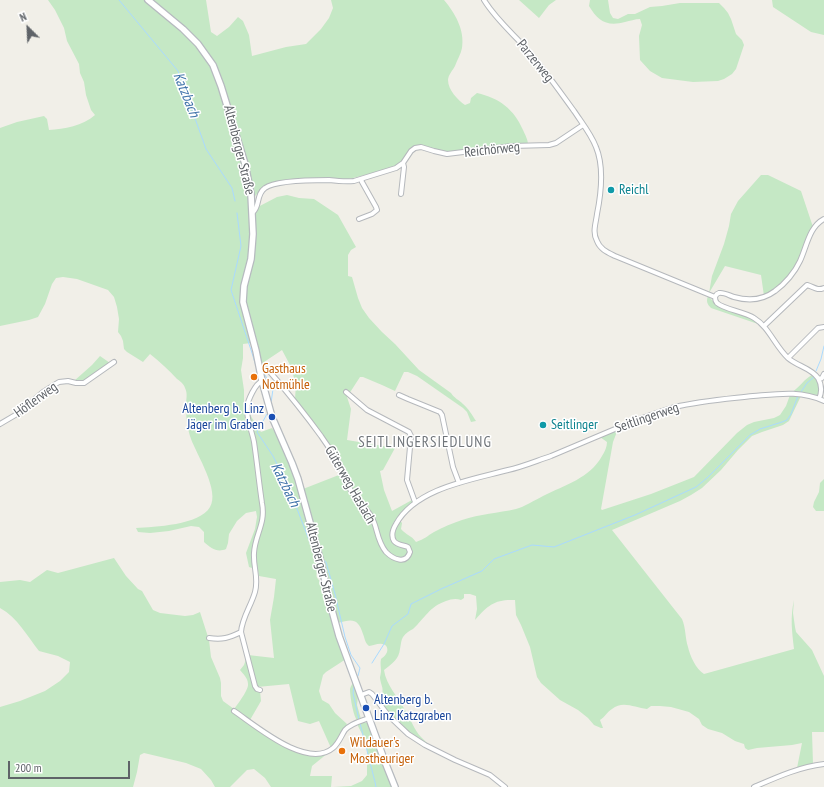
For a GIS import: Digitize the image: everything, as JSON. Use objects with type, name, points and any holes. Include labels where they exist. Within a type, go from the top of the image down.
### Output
[{"type":"street","name":"Altenberger Straße","points":[[148,0],[191,36],[204,52],[217,74],[225,96],[251,194],[253,212],[252,247],[251,259],[244,286],[243,302],[262,381],[272,417],[298,479],[339,636],[385,762],[396,787]]},
{"type":"street","name":"Parzerweg","points":[[484,0],[493,13],[537,61],[565,99],[594,143],[600,160],[599,197],[594,228],[594,234],[598,244],[606,252],[715,297]]},
{"type":"street","name":"Reichörweg","points":[[253,212],[260,194],[264,189],[271,185],[312,181],[347,182],[360,179],[392,170],[403,163],[411,151],[415,148],[421,147],[447,154],[512,146],[549,145],[556,143],[583,125]]},
{"type":"street","points":[[401,194],[404,167],[403,163]]},
{"type":"street","points":[[359,220],[377,210],[360,179]]},
{"type":"street","points":[[824,219],[817,224],[810,234],[796,269],[776,290],[762,298],[754,299],[743,299],[720,293],[715,297],[717,303],[722,306],[751,316],[760,322],[788,358],[810,371],[819,379],[822,390],[819,399],[824,401]]},
{"type":"street","points":[[764,326],[807,285],[816,289],[824,288]]},
{"type":"street","points":[[788,358],[818,328],[824,327]]},
{"type":"street","name":"Höflerweg","points":[[0,424],[17,414],[43,392],[59,382],[68,381],[80,384],[84,383],[114,362]]},
{"type":"street","name":"Güterweg Haslach","points":[[259,368],[266,369],[270,372],[310,420],[340,464],[351,491],[372,518],[377,536],[382,546],[388,554],[394,558],[405,559],[410,554],[408,547],[397,544],[392,536],[397,522],[402,515],[415,502],[433,492],[459,483]]},
{"type":"street","points":[[819,379],[822,378],[824,374]]},
{"type":"street","points":[[260,690],[257,690],[255,686],[241,632],[241,626],[255,591],[257,576],[254,548],[263,517],[255,450],[247,409],[248,401],[257,384],[262,381]]},
{"type":"street","points":[[346,392],[365,409],[409,432],[407,480],[415,502]]},
{"type":"street","name":"Seitlingerweg","points":[[459,483],[533,463],[642,418],[685,405],[713,400],[783,394],[799,394],[819,399]]},
{"type":"street","points":[[399,395],[440,412],[442,415],[453,467],[459,483]]},
{"type":"street","points":[[209,638],[225,639],[241,632]]},
{"type":"street","points":[[361,695],[369,692],[372,694],[394,722],[408,734],[454,760],[490,775],[505,787]]},
{"type":"street","points":[[234,710],[270,736],[293,748],[310,754],[318,754],[333,748],[350,725],[369,718]]},
{"type":"street","points":[[754,787],[793,770],[824,764]]},
{"type":"green space","points":[[48,0],[144,0],[199,48],[217,77],[248,186],[251,221],[249,252],[241,287],[243,314],[251,343],[243,344],[241,370],[244,402],[261,432],[272,428],[279,438],[294,473],[319,566],[317,577],[323,584],[346,659],[323,675],[319,691],[322,700],[329,704],[335,713],[347,724],[337,743],[331,748],[319,721],[310,724],[298,721],[289,684],[257,687],[248,655],[274,658],[270,620],[276,579],[259,576],[256,555],[253,557],[252,568],[249,567],[246,553],[255,529],[257,517],[256,511],[246,513],[237,521],[229,534],[226,549],[223,550],[214,549],[204,542],[204,532],[199,527],[191,526],[169,531],[150,533],[138,532],[136,528],[176,524],[187,521],[197,518],[205,513],[210,507],[212,492],[210,483],[191,439],[186,413],[186,392],[183,384],[150,354],[143,362],[127,352],[124,349],[123,341],[118,332],[119,319],[114,297],[108,290],[77,279],[63,277],[56,278],[38,317],[0,326],[0,128],[17,122],[44,116],[47,119],[49,130],[61,129],[85,122],[95,115],[91,110],[86,95],[79,64],[67,41],[64,28]]},
{"type":"green space","points":[[151,0],[206,0],[211,32],[217,36],[229,27],[238,17],[243,21],[249,35],[252,56],[286,47],[306,44],[321,29],[329,18],[333,8],[331,0],[444,0],[452,10],[461,28],[463,41],[455,66],[448,78],[448,84],[452,91],[465,105],[470,103],[471,98],[477,93],[499,101],[515,116],[528,141],[528,145],[446,152],[416,147],[402,162],[396,166],[345,180],[287,180],[260,191],[252,199],[254,188],[226,93],[214,63],[210,56]]},
{"type":"green space","points":[[519,0],[556,0],[549,5],[539,18]]},
{"type":"green space","points":[[590,0],[608,0],[610,13],[613,18],[618,19],[628,14],[635,14],[650,7],[680,3],[719,3],[728,13],[736,34],[742,40],[744,45],[736,69],[732,74],[718,81],[693,82],[662,78],[650,71],[640,60],[639,36],[642,25],[640,19],[613,24],[604,22],[596,16],[589,6]]},
{"type":"green space","points":[[772,0],[824,0],[824,35],[811,32],[773,7]]},
{"type":"green space","points":[[761,175],[768,175],[801,191],[813,227],[810,230],[799,260],[794,270],[779,287],[764,296],[761,275],[725,266],[709,293],[712,276],[724,244],[731,214],[738,201]]},
{"type":"green space","points":[[287,195],[299,198],[314,199],[338,215],[356,247],[351,250],[348,255],[348,276],[352,277],[362,308],[369,318],[419,370],[451,393],[467,408],[476,421],[471,422],[467,412],[463,408],[417,376],[408,372],[404,372],[395,391],[360,377],[347,397],[351,409],[347,440],[395,448],[383,470],[380,471],[384,490],[392,511],[412,500],[412,503],[398,518],[402,523],[401,529],[416,542],[424,539],[441,528],[462,520],[519,508],[576,480],[597,464],[604,452],[607,442],[600,437],[618,429],[613,442],[601,509],[602,510],[651,494],[694,477],[737,433],[747,425],[780,415],[786,406],[790,395],[801,396],[789,421],[783,425],[752,436],[721,470],[702,488],[680,501],[612,530],[682,619],[690,654],[696,666],[704,674],[794,649],[792,619],[794,600],[793,613],[796,632],[812,650],[824,676],[824,732],[812,732],[813,764],[797,768],[802,743],[748,750],[745,748],[744,744],[735,741],[722,733],[708,729],[702,725],[699,719],[689,712],[671,707],[651,706],[647,709],[629,705],[620,705],[610,710],[600,720],[603,728],[594,725],[578,710],[560,700],[541,683],[537,677],[530,647],[516,615],[515,600],[502,601],[492,604],[475,620],[477,609],[476,596],[470,594],[464,594],[464,598],[461,600],[454,599],[435,606],[413,629],[403,637],[397,658],[384,670],[387,681],[407,713],[416,731],[430,745],[401,726],[395,720],[379,699],[383,691],[380,678],[381,659],[387,652],[387,648],[384,644],[369,646],[357,622],[347,621],[338,623],[303,489],[344,473],[295,399],[296,384],[290,365],[282,350],[261,364],[245,301],[254,209],[277,197]]},
{"type":"green space","points":[[708,296],[718,306],[749,317],[761,325],[711,308],[707,302]]},
{"type":"green space","points":[[100,356],[110,363],[84,382],[74,381],[92,365]]},
{"type":"green space","points":[[812,375],[820,387],[817,395],[792,392],[807,379]]},
{"type":"green space","points":[[824,479],[824,511],[816,511],[813,507],[814,502],[819,492],[820,483]]},
{"type":"green space","points":[[114,558],[126,576],[138,589],[142,591],[153,610],[160,613],[185,616],[200,612],[209,640],[211,657],[220,678],[221,696],[223,701],[234,709],[248,686],[245,676],[240,670],[246,659],[253,686],[260,691],[261,701],[250,720],[235,709],[233,712],[298,752],[320,755],[328,753],[312,766],[310,776],[332,776],[331,787],[271,787],[265,778],[254,769],[247,770],[230,787],[215,787],[201,769],[186,763],[144,753],[140,755],[133,787],[0,787],[0,707],[45,691],[60,681],[69,672],[70,662],[58,656],[39,651],[17,622],[0,608],[0,582],[20,580],[30,582],[47,570],[58,573]]},
{"type":"green space","points":[[353,683],[358,696],[357,705],[361,719],[357,720],[353,710],[350,689]]},
{"type":"green space","points":[[363,722],[368,723],[392,787],[333,787],[351,786],[362,781],[367,775],[367,747],[358,726]]},
{"type":"waterway","name":"Katzbach","points":[[119,0],[178,71],[206,149],[232,188],[235,201]]},
{"type":"waterway","name":"Katzbach","points":[[237,213],[241,246],[231,290],[256,366]]},
{"type":"waterway","points":[[816,371],[824,346]]},
{"type":"waterway","name":"Katzbach","points":[[265,375],[273,389],[271,403]]},
{"type":"waterway","points":[[801,392],[807,383],[814,377]]},
{"type":"waterway","points":[[372,663],[384,644],[392,626],[408,614],[411,604],[482,571],[494,559],[532,545],[554,547],[635,515],[696,487],[750,435],[760,429],[787,420],[798,396]]},
{"type":"waterway","name":"Katzbach","points":[[267,414],[257,432],[273,456],[289,488],[316,558]]},
{"type":"waterway","name":"Katzbach","points":[[322,559],[326,562],[351,655],[360,668],[358,676]]},
{"type":"waterway","name":"Katzbach","points":[[354,687],[353,693],[359,720]]},
{"type":"waterway","name":"Katzbach","points":[[360,723],[376,787]]},
{"type":"place","name":"Reichl","points":[[611,190]]},
{"type":"place","name":"Gasthaus Notmühle","points":[[254,377]]},
{"type":"place","name":"Altenberg b. Linz Jäger im Graben","points":[[272,417]]},
{"type":"place","name":"Seitlinger","points":[[543,425]]},
{"type":"place","name":"Altenberg b. Linz Katzgraben","points":[[366,708]]},
{"type":"place","name":"Wildauer's Mostheuriger","points":[[342,751]]},
{"type":"district","name":"SEITLINGERSIEDLUNG","points":[[425,443]]}]
